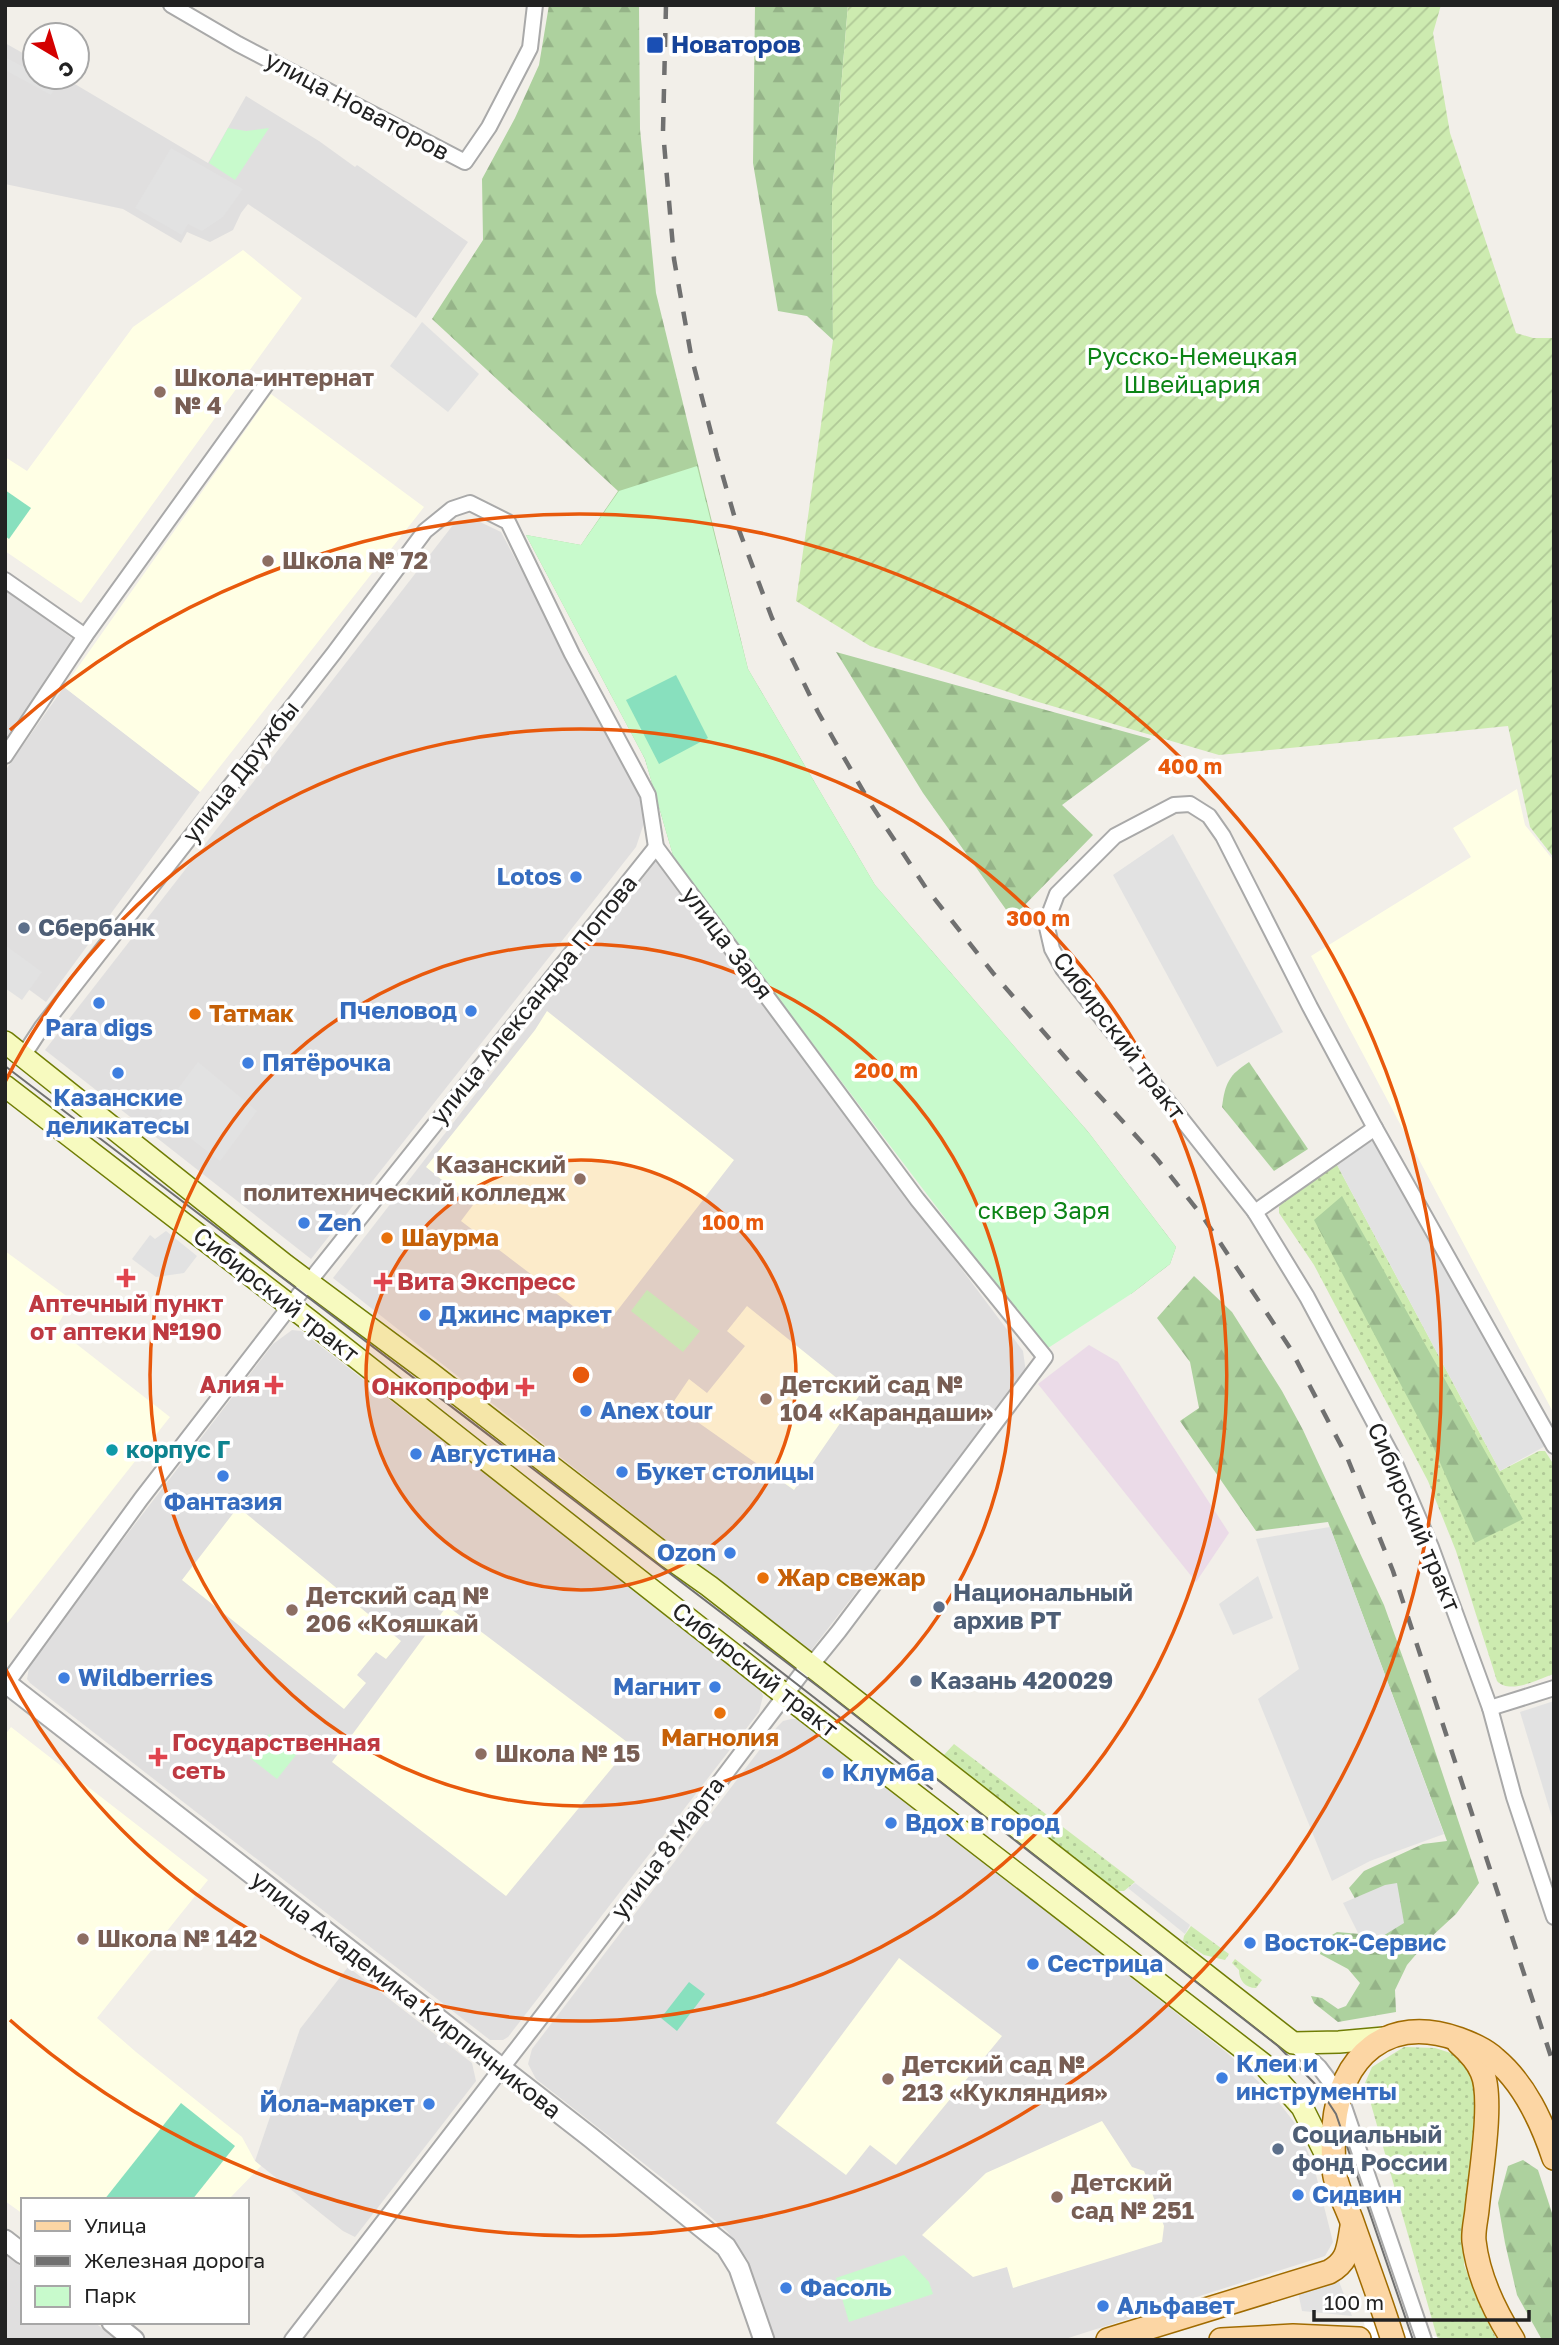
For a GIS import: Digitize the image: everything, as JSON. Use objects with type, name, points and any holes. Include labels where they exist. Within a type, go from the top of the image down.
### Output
[{"type":"main road","name":"Сибирский тракт","points":[[5,1042],[309,1282],[668,1558],[709,1586],[1293,2043]]},
{"type":"main road","name":"Сибирский тракт","points":[[5,1086],[1263,2064],[1302,2107],[1334,2171],[1390,2333]]},
{"type":"main road","points":[[1293,2043],[1384,2038],[1422,2030],[1454,2037],[1476,2046],[1494,2057],[1511,2074],[1530,2101],[1554,2158]]},
{"type":"main road","points":[[1454,2037],[1471,2054],[1483,2072],[1487,2090],[1474,2240],[1494,2310],[1513,2340]]},
{"type":"main road","points":[[1334,2171],[1334,2127],[1340,2095],[1354,2066],[1366,2051],[1384,2038]]},
{"type":"main road","points":[[1108,2340],[1329,2272],[1341,2266],[1347,2254],[1352,2224]]},
{"type":"main road","points":[[1222,2340],[1293,2336],[1359,2339]]},
{"type":"street","name":"улица Новаторов","points":[[171,5],[238,44],[465,162],[489,127],[530,48],[535,5]]},
{"type":"street","points":[[5,756],[85,636],[268,382]]},
{"type":"street","name":"улица Заря","points":[[470,503],[508,522],[572,654],[648,795],[656,847],[917,1199],[1045,1357]]},
{"type":"street","name":"улица Дружбы","points":[[23,1056],[42,1027],[334,653],[425,531],[452,509],[470,503]]},
{"type":"street","points":[[5,580],[85,636]]},
{"type":"street","name":"Сибирский тракт","points":[[1554,1446],[1375,1128],[1223,835],[1209,816],[1190,804],[1174,805],[1115,836],[1057,894],[1046,923],[1052,949],[1063,969],[1255,1212],[1307,1297],[1391,1454],[1431,1547],[1490,1708],[1514,1797],[1554,1917]]},
{"type":"street","name":"улица Александра Попова","points":[[6,1684],[141,1499],[309,1282],[656,847]]},
{"type":"street","points":[[1255,1212],[1375,1128]]},
{"type":"street","name":"улица 8 Марта","points":[[292,2340],[808,1665],[839,1631],[1045,1357]]},
{"type":"street","name":"улица Академика Кирпичникова","points":[[6,1684],[726,2247],[739,2268],[764,2340]]},
{"type":"street","points":[[1490,1708],[1554,1688]]},
{"type":"street","name":"Сибирский тракт","points":[[1293,2043],[1319,2067],[1340,2095],[1423,2337]]},
{"type":"street","points":[[5,2240],[21,2252]]},
{"type":"street","points":[[114,2324],[134,2340]]},
{"type":"shaded area","points":[[5,43],[21,52],[21,91],[87,91],[208,163],[246,96],[319,141],[355,167],[357,165],[468,242],[416,318],[248,204],[233,230],[210,242],[187,232],[181,243],[123,209],[5,184]]},
{"type":"shaded area","points":[[5,57],[21,66],[21,79],[5,70]]},
{"type":"shaded area","points":[[171,148],[243,189],[223,217],[202,231],[188,224],[182,235],[135,208]]},
{"type":"shaded area","name":"Школа-интернат № 4","points":[[243,250],[302,298],[81,603],[5,551],[5,457],[27,471],[133,327]]},
{"type":"shaded area","points":[[422,322],[479,374],[448,412],[390,366]]},
{"type":"shaded area","name":"Школа № 72","points":[[271,394],[424,507],[200,792],[64,687]]},
{"type":"shaded area","points":[[478,521],[501,532],[642,797],[644,823],[636,847],[311,1259],[45,1050],[453,525]]},
{"type":"shaded area","points":[[5,590],[73,639],[70,648],[5,739]]},
{"type":"shaded area","points":[[64,687],[200,792],[46,1002],[5,972],[5,771]]},
{"type":"shaded area","points":[[1517,789],[1525,825],[1554,861],[1554,1414],[1311,956],[1471,857],[1453,828]]},
{"type":"shaded area","points":[[1173,834],[1283,1032],[1217,1067],[1113,875]]},
{"type":"shaded area","points":[[656,861],[1023,1351],[1026,1373],[809,1653],[333,1278]]},
{"type":"shaded area","points":[[5,945],[42,972],[22,1000],[5,988]]},
{"type":"shaded area","name":"Казанский политехнический колледж","points":[[547,1011],[734,1160],[603,1329],[461,1221],[473,1205],[426,1167],[535,1030]]},
{"type":"shaded area","points":[[198,1062],[257,1111],[220,1161],[159,1114]]},
{"type":"shaded area","points":[[1374,1140],[1547,1445],[1500,1471],[1335,1161]]},
{"type":"shaded area","points":[[166,1231],[197,1256],[184,1273],[156,1277],[132,1259],[150,1235],[155,1239]]},
{"type":"shaded area","points":[[5,1251],[72,1300],[56,1328],[170,1417],[5,1626]]},
{"type":"shaded area","name":"Детский сад № 104 «Карандаши»","points":[[747,1306],[838,1379],[861,1393],[794,1490],[672,1404],[689,1379],[707,1393],[745,1346],[727,1331]]},
{"type":"shaded area","points":[[292,1330],[301,1331],[760,1688],[763,1696],[759,1712],[503,2040],[490,2040],[27,1679],[29,1668],[53,1631],[273,1344]]},
{"type":"shaded area","points":[[1089,1345],[1118,1362],[1229,1533],[1196,1582],[1038,1384]]},
{"type":"shaded area","name":"Детский сад № 206 «Кояшкай","points":[[238,1507],[401,1641],[386,1659],[376,1652],[357,1675],[366,1683],[344,1709],[182,1580]]},
{"type":"shaded area","points":[[1330,1527],[1444,1834],[1370,1861],[1332,1881],[1258,1699],[1299,1669],[1256,1539]]},
{"type":"shaded area","points":[[1258,1576],[1273,1618],[1233,1635],[1219,1604]]},
{"type":"shaded area","name":"Школа № 15","points":[[447,1606],[631,1745],[506,1896],[332,1762]]},
{"type":"shaded area","points":[[1554,1701],[1554,1824],[1520,1712]]},
{"type":"shaded area","points":[[791,1719],[806,1723],[1226,2052],[1273,2095],[1294,2122],[1313,2163],[1333,2242],[1325,2256],[1062,2340],[773,2340],[748,2260],[727,2231],[536,2079],[528,2064],[532,2049],[777,1727],[783,1721]]},
{"type":"shaded area","points":[[11,1727],[208,1880],[97,2018],[242,2137],[255,2161],[261,2166],[230,2198],[21,2198],[21,2213],[5,2201],[5,1735]]},
{"type":"shaded area","points":[[1135,1883],[1190,1925],[1185,1934],[1128,1888]]},
{"type":"shaded area","points":[[1397,1883],[1404,1923],[1365,1947],[1343,1903],[1385,1885]]},
{"type":"shaded area","name":"Детский сад № 213 «Кукляндия»","points":[[899,1958],[1002,2036],[896,2165],[870,2145],[846,2175],[776,2123]]},
{"type":"shaded area","points":[[348,1967],[472,2063],[476,2081],[355,2237],[343,2231],[255,2161],[300,2029]]},
{"type":"shaded area","name":"Детский сад № 251","points":[[1102,2121],[1132,2167],[1144,2171],[1164,2226],[1162,2242],[1013,2288],[1007,2267],[973,2277],[922,2235],[986,2173]]},
{"type":"shaded area","points":[[5,2254],[21,2266],[21,2324],[97,2324],[117,2340],[5,2340]]},
{"type":"shaded area","points":[[1337,2276],[1352,2316],[1302,2311],[1298,2292]]},
{"type":"green space","name":"сквер Заря","points":[[549,5],[639,5],[640,129],[656,293],[748,669],[875,885],[1089,1133],[1176,1247],[1170,1264],[1131,1294],[675,862],[645,759],[526,535],[581,545],[618,491],[432,319],[483,240],[482,179],[515,118],[539,65]]},
{"type":"green space","points":[[755,5],[848,5],[832,195],[833,340],[807,316],[778,311],[753,163]]},
{"type":"green space","name":"Русско-Немецкая Швейцария","points":[[848,5],[1441,5],[1433,33],[1450,133],[1516,333],[1533,338],[1554,338],[1554,858],[1530,827],[1508,726],[1219,755],[1035,701],[870,646],[796,601],[833,340],[832,195]]},
{"type":"green space","points":[[228,128],[246,131],[269,128],[235,180],[209,163]]},
{"type":"green space","name":"сквер Заря","points":[[697,466],[748,669],[875,885],[1089,1133],[1176,1247],[1170,1264],[1131,1294],[1045,1350],[675,862],[645,759],[526,535],[581,545],[619,491]]},
{"type":"green space","points":[[5,490],[31,508],[9,539],[5,536]]},
{"type":"green space","points":[[836,652],[1151,739],[1062,805],[1093,835],[1012,918],[923,793]]},
{"type":"green space","points":[[676,675],[708,738],[659,764],[626,700]]},
{"type":"green space","points":[[1249,1062],[1308,1149],[1274,1171],[1222,1107],[1229,1080]]},
{"type":"green space","points":[[1335,1161],[1500,1471],[1539,1451],[1545,1451],[1554,1465],[1554,1674],[1509,1687],[1497,1681],[1456,1551],[1428,1481],[1314,1265],[1279,1213],[1279,1207],[1284,1200]]},
{"type":"green space","points":[[1342,1196],[1523,1519],[1475,1543],[1431,1442],[1314,1220]]},
{"type":"green space","points":[[1194,1276],[1232,1312],[1282,1391],[1303,1430],[1384,1605],[1479,1883],[1456,1914],[1430,1938],[1407,1965],[1395,1990],[1396,2012],[1338,2022],[1314,2003],[1311,1996],[1322,1998],[1338,2009],[1346,2006],[1360,1983],[1348,1969],[1320,1954],[1322,1941],[1337,1932],[1383,1936],[1398,1922],[1361,1909],[1349,1888],[1364,1871],[1423,1844],[1447,1841],[1328,1522],[1256,1531],[1180,1421],[1199,1408],[1190,1362],[1157,1318]]},
{"type":"green space","points":[[647,1290],[700,1331],[683,1352],[631,1311]]},
{"type":"green space","points":[[269,1734],[296,1755],[277,1779],[250,1758]]},
{"type":"green space","points":[[954,1744],[1135,1882],[1124,1891],[1116,1891],[943,1756]]},
{"type":"green space","points":[[1191,1926],[1229,1954],[1225,1960],[1204,1955],[1183,1941]]},
{"type":"green space","points":[[1235,1959],[1262,1980],[1256,1988],[1243,1983],[1239,1970],[1232,1963]]},
{"type":"green space","points":[[689,1982],[705,1994],[677,2031],[661,2018]]},
{"type":"green space","points":[[1404,2047],[1435,2048],[1457,2055],[1479,2089],[1464,2265],[1497,2340],[1446,2340],[1437,2337],[1365,2083],[1372,2067]]},
{"type":"green space","points":[[181,2103],[235,2146],[194,2198],[106,2198]]},
{"type":"green space","points":[[1523,2160],[1538,2170],[1554,2219],[1554,2340],[1542,2340],[1517,2295],[1498,2203],[1508,2166]]},
{"type":"green space","points":[[904,2255],[929,2282],[933,2294],[849,2322],[836,2278]]},
{"type":"pier","points":[[1363,2320],[1437,2337],[1438,2340],[1369,2340]]},
{"type":"tram line","points":[[5,1066],[824,1691],[1278,2046],[1319,2088],[1336,2114],[1413,2340]]},
{"type":"tram line","points":[[744,1643],[932,1789]]},
{"type":"railway","points":[[666,5],[663,131],[674,259],[691,355],[717,456],[736,522],[772,618],[818,712],[870,803],[926,888],[993,973],[1157,1159],[1203,1217],[1290,1348],[1347,1457],[1393,1571],[1554,2066]]},
{"type":"place","name":"Новаторов","points":[[655,45]]},
{"type":"place","name":"Школа-интернат № 4","points":[[160,392]]},
{"type":"place","name":"Школа № 72","points":[[268,561]]},
{"type":"place","name":"Lotos","points":[[576,877]]},
{"type":"place","name":"Сбербанк","points":[[24,928]]},
{"type":"place","name":"Para digs","points":[[99,1003]]},
{"type":"place","name":"Пчеловод","points":[[471,1011]]},
{"type":"place","name":"Татмак","points":[[195,1014]]},
{"type":"place","name":"Пятёрочка","points":[[248,1063]]},
{"type":"place","name":"Казанские деликатесы","points":[[118,1073]]},
{"type":"place","name":"Казанский политехнический колледж","points":[[580,1179]]},
{"type":"place","name":"Zen","points":[[304,1223]]},
{"type":"place","name":"Шаурма","points":[[387,1238]]},
{"type":"place","name":"Аптечный пункт от аптеки №190","points":[[126,1278]]},
{"type":"place","name":"Вита Экспресс","points":[[383,1282]]},
{"type":"place","name":"Джинс маркет","points":[[425,1315]]},
{"type":"place","name":"Алия","points":[[274,1385]]},
{"type":"place","name":"Онкопрофи","points":[[525,1387]]},
{"type":"place","name":"Детский сад № 104 «Карандаши»","points":[[766,1399]]},
{"type":"place","name":"Anex tour","points":[[586,1411]]},
{"type":"place","name":"корпус Г","points":[[112,1450]]},
{"type":"place","name":"Августина","points":[[416,1454]]},
{"type":"place","name":"Букет столицы","points":[[622,1472]]},
{"type":"place","name":"Фантазия","points":[[223,1476]]},
{"type":"place","name":"Ozon","points":[[730,1553]]},
{"type":"place","name":"Жар свежар","points":[[763,1578]]},
{"type":"place","name":"Национальный архив РТ","points":[[939,1607]]},
{"type":"place","name":"Детский сад № 206 «Кояшкай","points":[[292,1610]]},
{"type":"place","name":"Wildberries","points":[[64,1678]]},
{"type":"place","name":"Казань 420029","points":[[916,1681]]},
{"type":"place","name":"Магнит","points":[[715,1687]]},
{"type":"place","name":"Магнолия","points":[[720,1713]]},
{"type":"place","name":"Школа № 15","points":[[481,1754]]},
{"type":"place","name":"Государственная сеть","points":[[158,1757]]},
{"type":"place","name":"Клумба","points":[[828,1773]]},
{"type":"place","name":"Вдох в город","points":[[891,1823]]},
{"type":"place","name":"Школа № 142","points":[[83,1939]]},
{"type":"place","name":"Восток-Сервис","points":[[1250,1943]]},
{"type":"place","name":"Сестрица","points":[[1033,1964]]},
{"type":"place","name":"Клеи и инструменты","points":[[1222,2078]]},
{"type":"place","name":"Детский сад № 213 «Кукляндия»","points":[[888,2079]]},
{"type":"place","name":"Йола-маркет","points":[[429,2104]]},
{"type":"place","name":"Социальный фонд России","points":[[1278,2149]]},
{"type":"place","name":"Сидвин","points":[[1298,2195]]},
{"type":"place","name":"Детский сад № 251","points":[[1057,2197]]},
{"type":"place","name":"Фасоль","points":[[786,2288]]},
{"type":"place","name":"Альфавет","points":[[1103,2306]]}]
